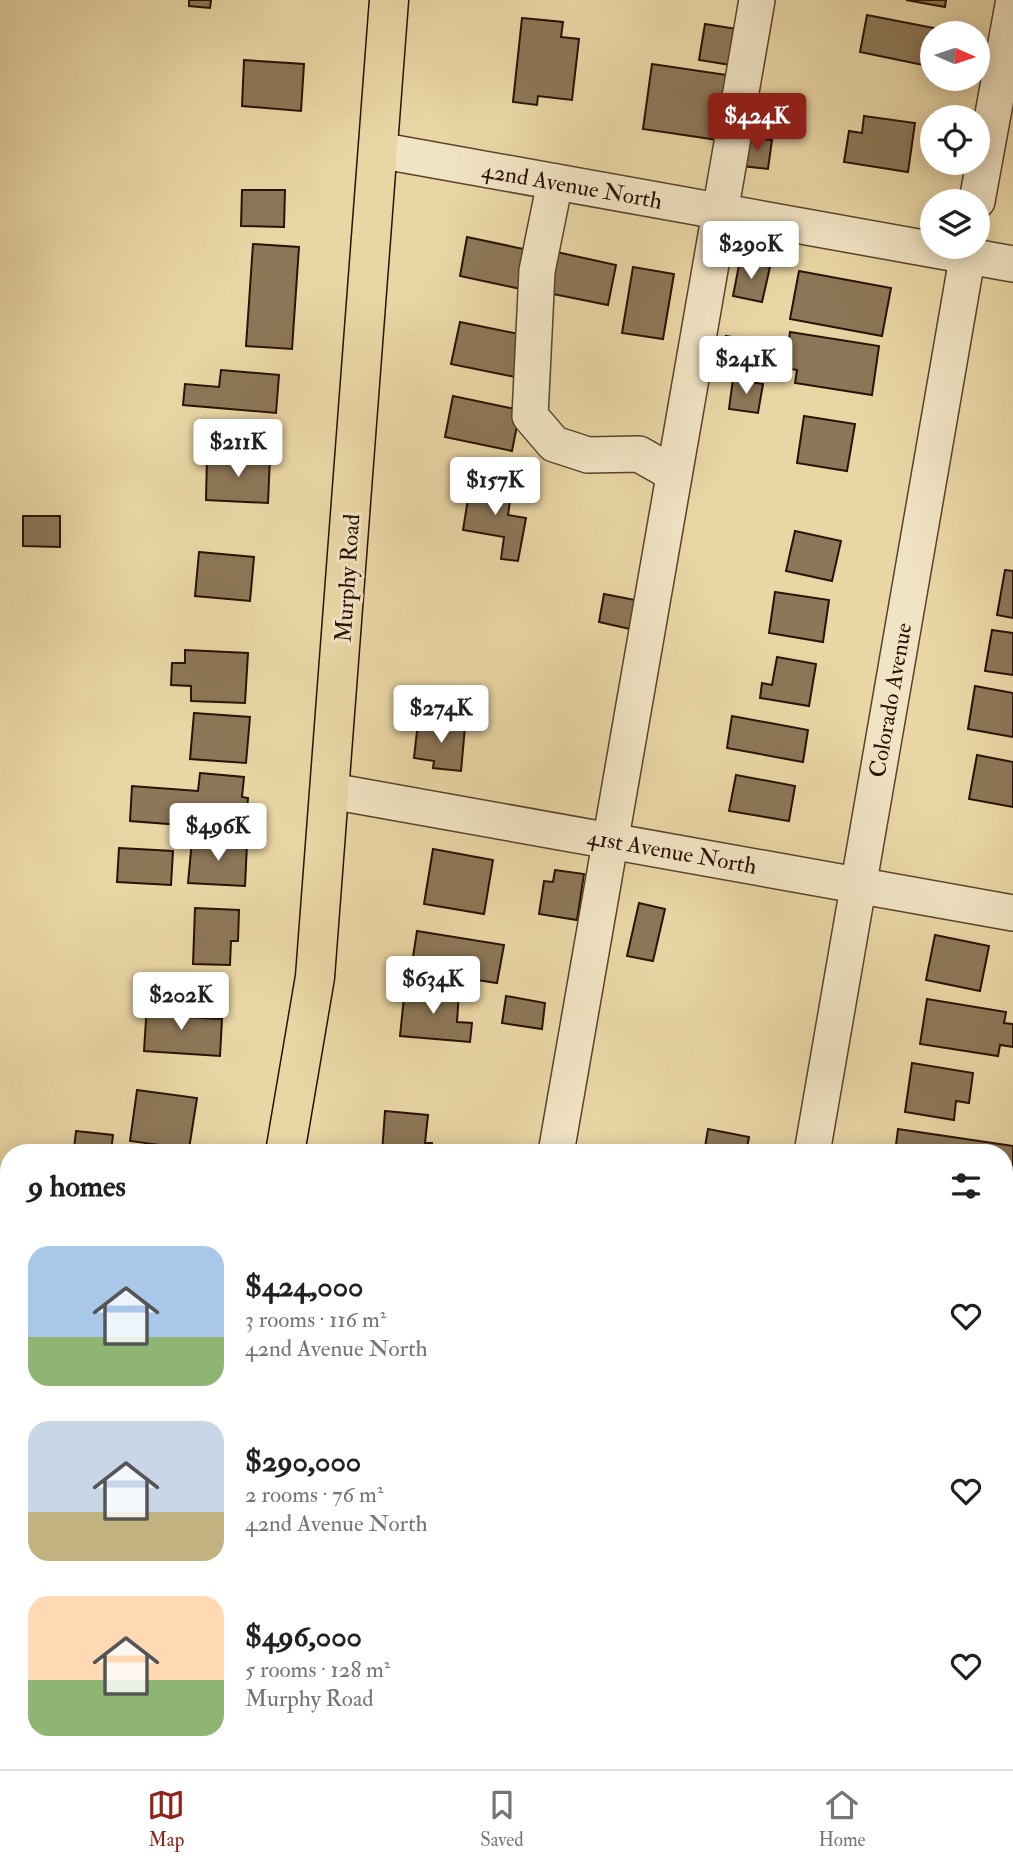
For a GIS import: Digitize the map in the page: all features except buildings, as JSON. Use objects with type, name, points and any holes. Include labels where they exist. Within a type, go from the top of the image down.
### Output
[{"type":"main road","name":"Murphy Road","points":[[287,1144],[315,977],[389,0]]},
{"type":"street","points":[[558,1144],[757,0]]},
{"type":"street","points":[[979,189],[1013,5]]},
{"type":"street","name":"42nd Avenue North","points":[[378,150],[721,212],[920,243]]},
{"type":"street","points":[[555,182],[537,271],[530,416],[554,444],[587,455],[639,454],[674,474]]},
{"type":"street","name":"42nd Avenue North","points":[[990,257],[1013,264]]},
{"type":"street","name":"Colorado Avenue","points":[[814,1144],[967,259]]},
{"type":"street","name":"41st Avenue North","points":[[331,791],[1013,913]]}]
